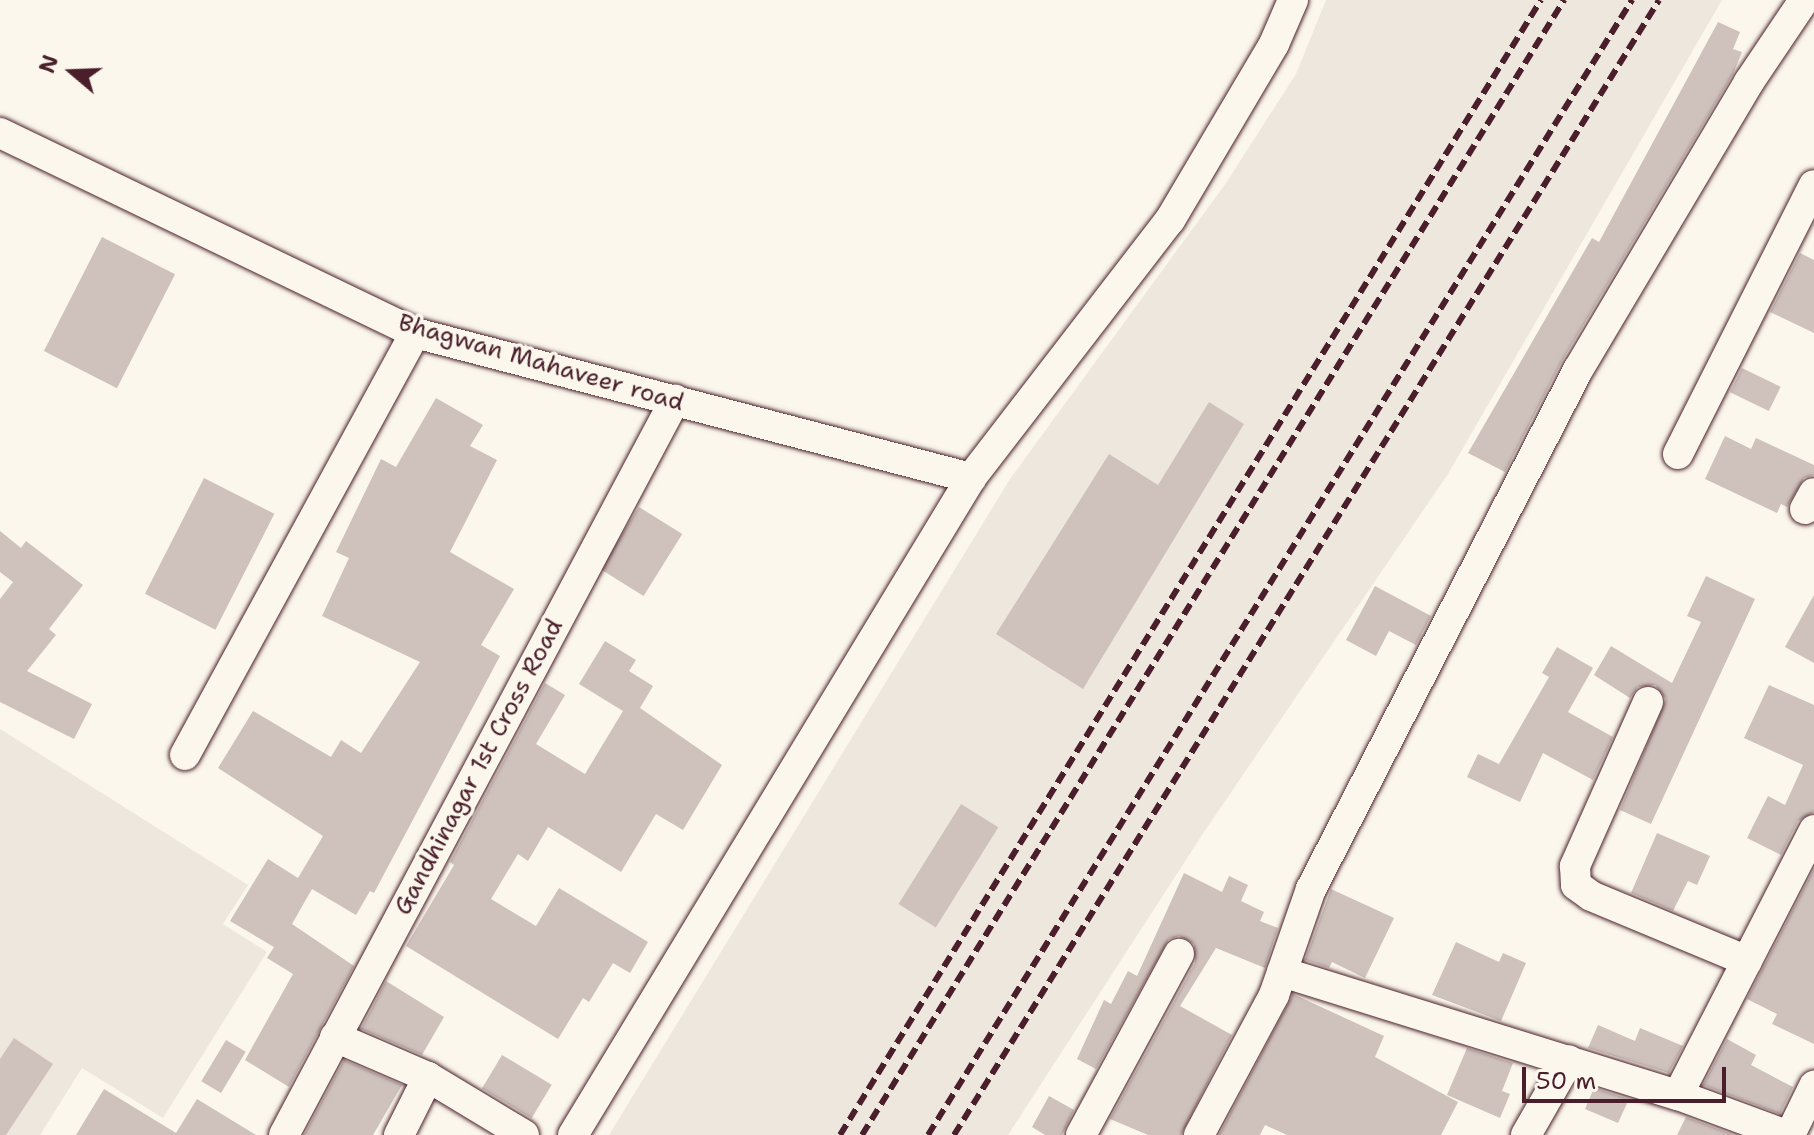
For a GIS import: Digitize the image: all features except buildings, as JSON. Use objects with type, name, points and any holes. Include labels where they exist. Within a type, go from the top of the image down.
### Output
[{"type":"street","points":[[573,1135],[971,478],[1170,220],[1274,44],[1293,0]]},
{"type":"street","points":[[1199,1135],[1282,972],[1311,889],[1578,370],[1749,82],[1804,0]]},
{"type":"street","name":"Bhagwan Mahaveer road","points":[[0,133],[415,333],[971,478]]},
{"type":"street","points":[[1678,454],[1814,185]]},
{"type":"street","points":[[185,755],[415,333]]},
{"type":"street","name":"Gandhinagar 1st Cross Road","points":[[284,1135],[675,400]]},
{"type":"street","points":[[1648,702],[1575,866],[1576,885],[1591,896],[1747,961]]},
{"type":"street","points":[[1678,1095],[1814,830]]},
{"type":"street","points":[[1081,1135],[1179,954]]},
{"type":"street","points":[[1282,972],[1678,1095],[1788,1135],[1814,1086]]},
{"type":"street","points":[[335,1037],[428,1077],[524,1135]]},
{"type":"street","points":[[1526,1135],[1569,1060]]},
{"type":"street","points":[[399,1135],[428,1077]]},
{"type":"shaded area","points":[[1326,0],[1722,0],[1448,474],[1204,832],[1008,1135],[609,1135],[1010,479],[1226,183],[1296,74]]},
{"type":"shaded area","points":[[0,729],[248,885],[223,924],[267,952],[163,1118],[82,1068],[40,1135],[0,1135]]},
{"type":"railway","points":[[840,1135],[1541,0]]},
{"type":"railway","points":[[862,1135],[1564,0]]},
{"type":"railway","points":[[928,1135],[1632,0]]},
{"type":"railway","points":[[954,1135],[1659,0]]}]
